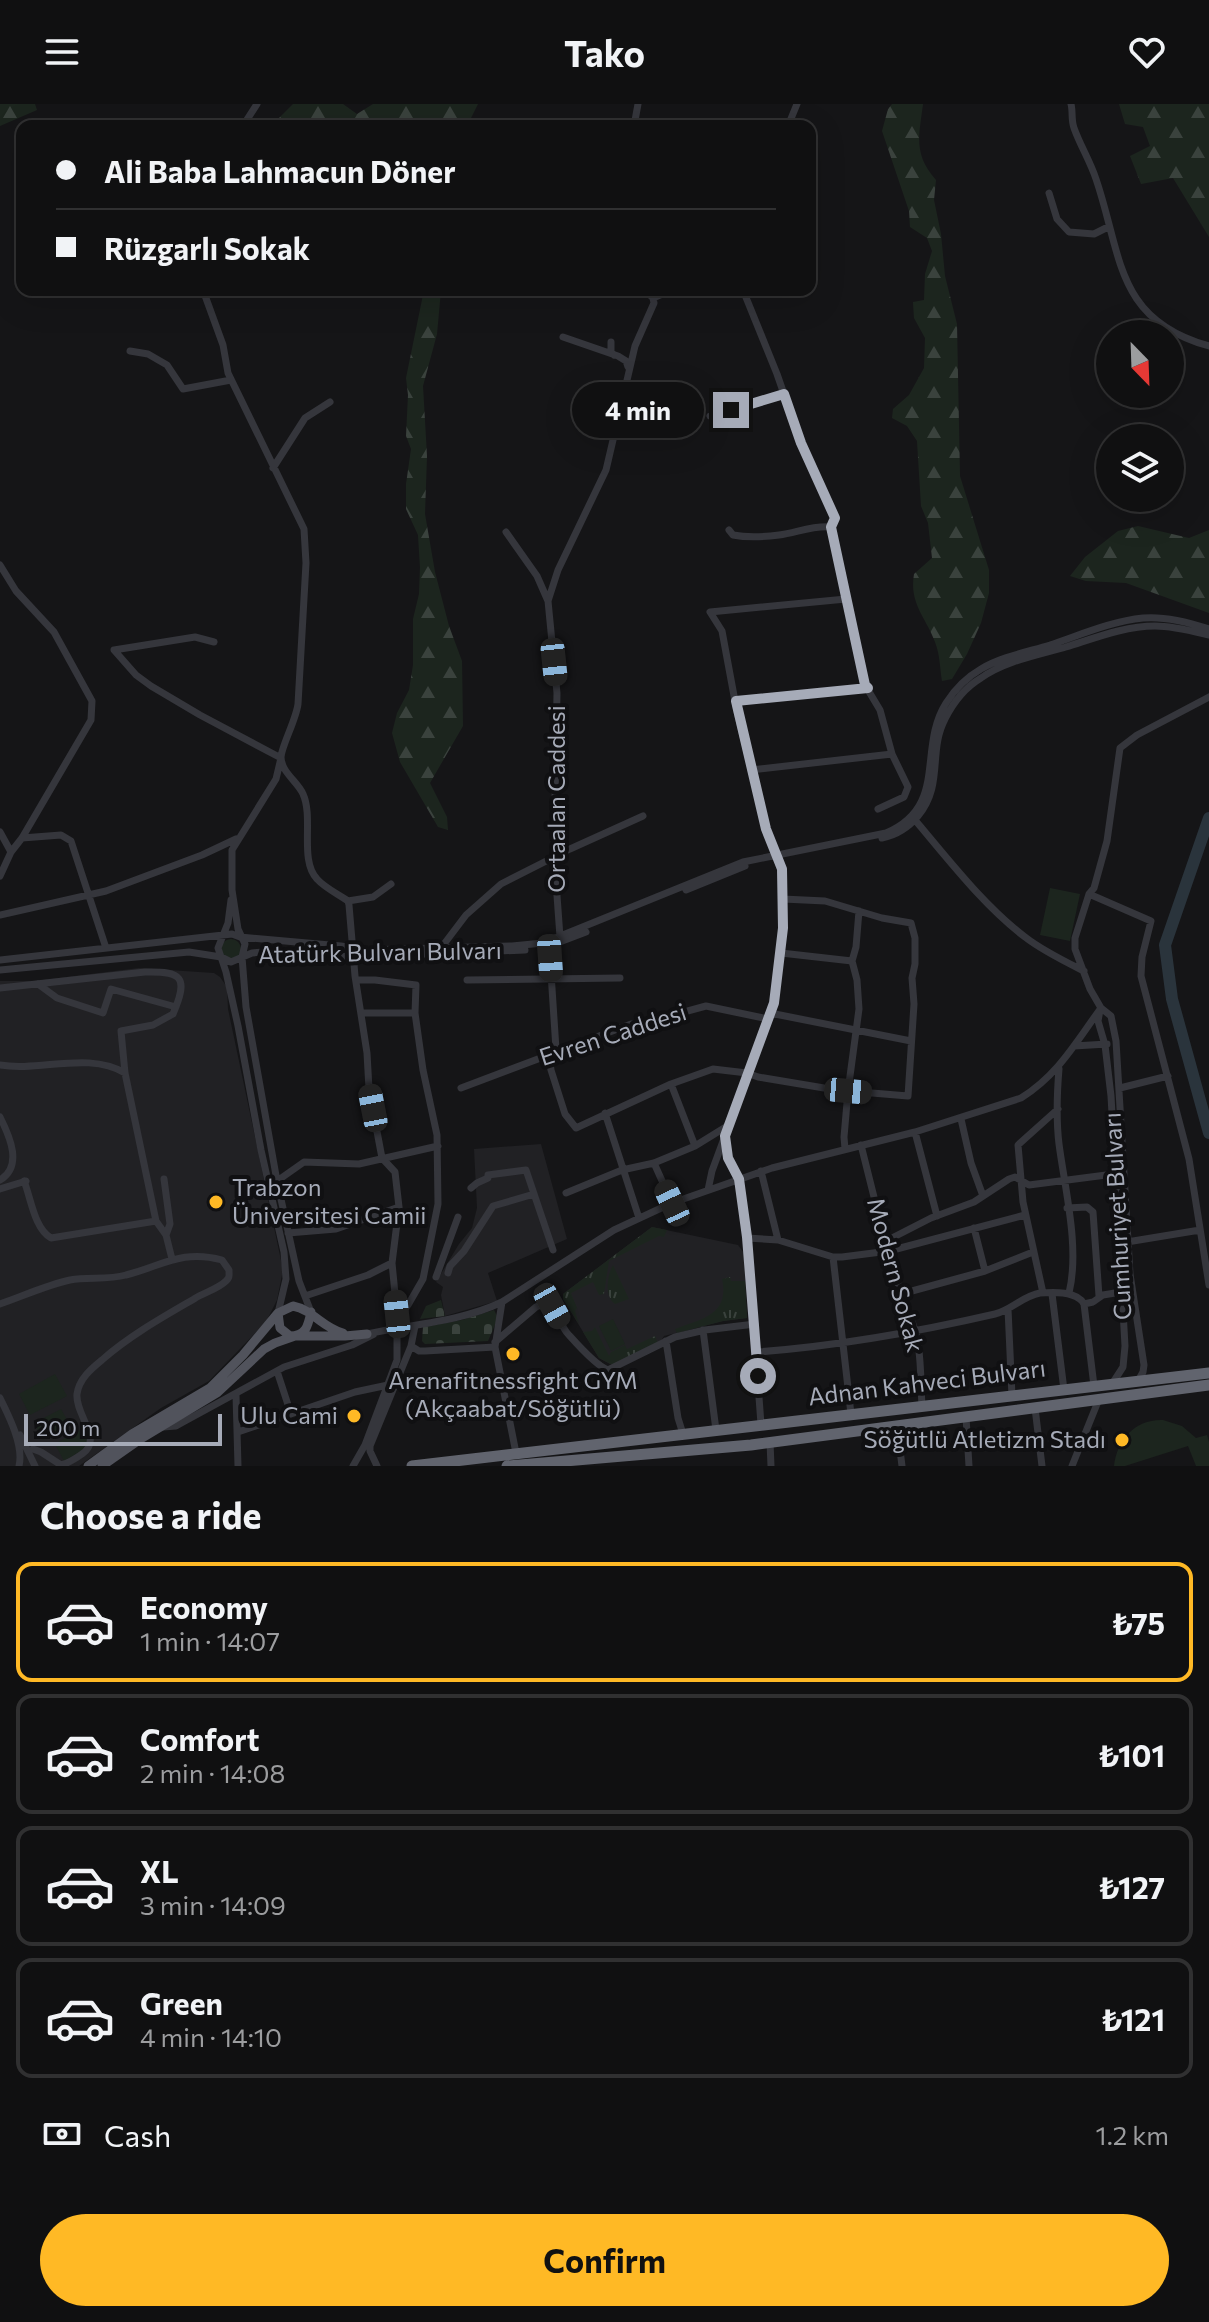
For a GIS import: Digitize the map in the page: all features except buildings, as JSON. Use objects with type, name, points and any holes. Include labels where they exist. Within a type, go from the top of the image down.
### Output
[{"type":"highway","name":"Adnan Kahveci Bulvarı","points":[[412,1466],[1209,1373]]},
{"type":"highway","name":"Adnan Kahveci Bulvarı","points":[[507,1466],[649,1460],[1209,1385]]},
{"type":"main road","points":[[88,1466],[132,1434],[210,1388],[278,1313],[293,1306],[311,1312],[335,1331],[367,1334]]},
{"type":"main road","points":[[102,1466],[217,1393],[264,1349],[307,1330],[311,1312]]},
{"type":"main road","points":[[278,1313],[278,1323],[283,1332],[290,1336],[367,1334]]},
{"type":"street","points":[[1071,104],[1072,124],[1096,179],[1120,267],[1135,298],[1163,326],[1209,346]]},
{"type":"street","points":[[1049,193],[1057,219],[1069,232],[1094,234],[1108,227]]},
{"type":"street","points":[[205,296],[223,345],[228,373],[304,529],[306,563],[296,715],[276,779],[238,838],[231,855],[232,890],[240,937],[245,944],[242,957],[246,1007],[288,1233],[299,1281],[311,1312]]},
{"type":"street","points":[[653,298],[658,296]]},
{"type":"street","points":[[745,296],[801,443],[835,518],[831,527],[865,685],[880,710],[892,754],[908,787],[907,793],[898,801],[878,809]]},
{"type":"street","name":"Ortaalan Caddesi","points":[[605,1113],[576,1128],[561,1105],[551,1070],[556,1049],[550,958],[558,940],[554,857],[557,693],[548,601],[558,570],[606,470],[635,346],[654,303],[653,298]]},
{"type":"street","points":[[563,337],[614,355],[626,361],[629,369]]},
{"type":"street","points":[[611,342],[614,355]]},
{"type":"street","points":[[130,351],[148,354],[167,365],[183,389],[231,380]]},
{"type":"street","points":[[710,416],[784,394]]},
{"type":"street","points":[[273,468],[305,418],[330,402]]},
{"type":"street","points":[[729,530],[733,535],[745,538],[831,527]]},
{"type":"street","points":[[506,532],[537,576],[548,601]]},
{"type":"street","points":[[0,565],[16,591],[54,632],[92,701],[91,720],[11,852],[0,876]]},
{"type":"street","points":[[708,1190],[712,1171],[775,999],[783,899],[782,869],[766,829],[751,770],[722,631],[710,612],[846,599]]},
{"type":"street","name":"Atatürk Bulvarı Bulvarı","points":[[0,970],[179,953],[204,953],[231,962],[263,952],[515,951],[558,940],[739,868],[777,856],[886,833],[908,821],[926,793],[940,713],[961,683],[993,662],[1134,619],[1167,619],[1209,629]]},
{"type":"street","points":[[1084,971],[1044,951],[1003,919],[915,820],[932,793],[944,720],[961,695],[988,673],[1059,649],[1144,626],[1172,627],[1209,635]]},
{"type":"street","points":[[214,642],[195,637],[114,650],[136,675],[151,686],[281,758],[306,804],[310,865],[315,878],[348,901],[373,897],[391,884]]},
{"type":"street","points":[[736,701],[868,688]]},
{"type":"street","points":[[367,1334],[475,1313],[502,1302],[614,1230],[672,1203],[761,1171],[961,1119],[1021,1098],[1036,1088],[1059,1067],[1101,1008],[1077,956],[1075,938],[1107,841],[1120,748],[1137,735],[1209,697]]},
{"type":"street","points":[[751,770],[892,754]]},
{"type":"street","points":[[441,948],[466,915],[501,884],[643,816]]},
{"type":"street","name":"Atatürk Bulvarı Bulvarı","points":[[777,856],[892,836],[915,820]]},
{"type":"street","points":[[0,832],[11,852]]},
{"type":"street","points":[[22,838],[61,835],[71,841],[106,948]]},
{"type":"street","points":[[0,915],[89,896],[202,855],[238,838]]},
{"type":"street","points":[[232,890],[228,923],[218,948],[236,1016],[284,1252],[286,1279],[278,1313]]},
{"type":"street","points":[[1089,894],[1151,921],[1140,969],[1189,1159],[1209,1285]]},
{"type":"street","points":[[639,1218],[605,1113],[713,1069],[848,1091],[908,1096],[915,938],[911,923],[825,901],[783,899]]},
{"type":"street","points":[[348,901],[369,1089],[382,1158],[395,1172],[399,1207],[392,1263],[397,1360],[365,1445],[353,1466]]},
{"type":"street","points":[[845,1149],[848,1091],[858,1031],[857,980],[852,961],[859,911]]},
{"type":"street","name":"Atatürk Bulvarı Bulvarı","points":[[0,960],[232,934],[353,952],[521,946],[558,940]]},
{"type":"street","points":[[781,953],[852,961]]},
{"type":"street","points":[[0,986],[165,971],[176,974],[181,982],[173,1014],[162,1021],[121,1031],[125,1073],[156,1221],[166,1235],[172,1259]]},
{"type":"street","points":[[467,980],[620,978]]},
{"type":"street","points":[[356,980],[416,985],[415,1013],[438,1146],[438,1204],[426,1267],[414,1295],[396,1319]]},
{"type":"street","points":[[37,983],[57,998],[103,1013],[111,989],[176,1007]]},
{"type":"street","name":"Evren Caddesi","points":[[461,1088],[631,1024],[699,1007],[713,1006],[911,1041]]},
{"type":"street","name":"Cumhuriyet Bulvarı","points":[[1112,1384],[1125,1361],[1111,1096],[1105,1045],[1098,1021],[1101,1008],[1111,1016],[1116,1041],[1127,1242],[1144,1365],[1138,1381]]},
{"type":"street","points":[[361,1013],[415,1013]]},
{"type":"street","points":[[1074,1046],[1105,1045],[1116,1041]]},
{"type":"street","points":[[0,1065],[94,1064],[112,1066],[125,1073]]},
{"type":"street","points":[[1059,1067],[1059,1139],[1072,1262],[1069,1293]]},
{"type":"street","points":[[1120,1088],[1168,1076]]},
{"type":"street","points":[[671,1084],[695,1146]]},
{"type":"street","points":[[1058,1109],[1018,1145],[1025,1215],[1047,1293],[1064,1390]]},
{"type":"street","points":[[0,1117],[9,1137],[13,1158],[10,1173],[0,1180]]},
{"type":"street","points":[[961,1119],[971,1163],[983,1196]]},
{"type":"street","points":[[566,1193],[622,1170],[654,1163],[695,1146],[729,1125]]},
{"type":"street","points":[[915,1132],[937,1216]]},
{"type":"street","points":[[725,1136],[728,1158],[739,1179],[747,1238],[761,1424]]},
{"type":"street","name":"Modern Sokak","points":[[861,1145],[901,1294],[915,1330],[922,1406]]},
{"type":"street","points":[[277,1181],[304,1162],[352,1165],[438,1146]]},
{"type":"street","points":[[654,1163],[672,1203]]},
{"type":"street","points":[[471,1188],[488,1175],[526,1170],[553,1250]]},
{"type":"street","points":[[761,1171],[778,1240]]},
{"type":"street","points":[[886,1241],[974,1202],[1015,1177],[1029,1185],[1114,1174]]},
{"type":"street","points":[[164,1179],[170,1224],[166,1235]]},
{"type":"street","points":[[0,1189],[25,1181],[39,1224],[46,1236],[51,1238],[156,1221]]},
{"type":"street","points":[[448,1273],[493,1206],[534,1194]]},
{"type":"street","points":[[288,1233],[336,1229],[399,1207]]},
{"type":"street","points":[[1067,1208],[1087,1207],[1093,1212],[1099,1296]]},
{"type":"street","points":[[747,1238],[778,1240],[833,1257],[889,1251],[1025,1215]]},
{"type":"street","points":[[436,1277],[458,1217]]},
{"type":"street","points":[[974,1228],[985,1271]]},
{"type":"street","points":[[1127,1242],[1200,1230]]},
{"type":"street","points":[[901,1294],[985,1271],[1033,1252]]},
{"type":"street","points":[[0,1304],[62,1282],[119,1277],[172,1259],[201,1256],[222,1260],[228,1266],[228,1279],[129,1340],[85,1376],[79,1385],[77,1401],[92,1441],[89,1450],[61,1465],[33,1449]]},
{"type":"street","points":[[833,1257],[851,1414]]},
{"type":"street","points":[[305,1296],[368,1275],[392,1263]]},
{"type":"street","points":[[1084,1304],[1099,1296],[1121,1292]]},
{"type":"street","points":[[757,1352],[903,1334],[998,1313],[1028,1297],[1069,1293],[1083,1300],[1094,1386]]},
{"type":"street","points":[[502,1302],[495,1345],[516,1453]]},
{"type":"street","points":[[411,1346],[425,1351],[495,1345],[536,1307],[545,1303],[552,1306],[568,1335],[604,1369],[614,1368],[666,1341],[703,1330],[755,1324]]},
{"type":"street","points":[[1008,1309],[1012,1396]]},
{"type":"street","points":[[377,1466],[370,1446],[411,1346],[415,1326]]},
{"type":"street","points":[[703,1330],[716,1430]]},
{"type":"street","points":[[162,1427],[176,1426],[299,1361],[352,1345],[379,1331]]},
{"type":"street","points":[[666,1341],[683,1434]]},
{"type":"street","points":[[277,1371],[291,1414]]},
{"type":"street","points":[[238,1432],[355,1392],[388,1385]]},
{"type":"street","points":[[236,1395],[238,1466]]},
{"type":"street","points":[[0,1398],[19,1446],[19,1466]]},
{"type":"street","points":[[1072,1466],[1099,1399]]},
{"type":"street","points":[[1035,1408],[1042,1466]]},
{"type":"street","points":[[7,1413],[15,1423],[35,1466]]},
{"type":"street","points":[[966,1417],[969,1466]]},
{"type":"street","points":[[897,1426],[902,1466]]},
{"type":"street","points":[[770,1442],[771,1466]]},
{"type":"shaded area","points":[[139,968],[214,973],[227,987],[228,1009],[283,1270],[277,1300],[266,1322],[209,1381],[161,1408],[79,1466],[0,1466],[0,981],[34,981]]},
{"type":"shaded area","points":[[541,1144],[567,1239],[488,1273],[497,1301],[445,1316],[441,1295],[443,1287],[436,1282],[472,1228],[477,1208],[474,1149]]},
{"type":"shaded area","points":[[652,1227],[738,1245],[744,1253],[747,1318],[664,1336],[661,1341],[610,1364],[599,1358],[563,1299],[563,1294]]},
{"type":"green space","points":[[0,104],[35,104],[37,110],[0,126]]},
{"type":"green space","points":[[293,104],[343,104],[357,114],[373,104],[478,104],[470,120],[277,120]]},
{"type":"green space","points":[[892,104],[923,104],[919,144],[924,162],[936,180],[934,200],[945,276],[957,324],[960,476],[989,570],[989,593],[981,623],[952,679],[942,681],[937,647],[919,610],[913,585],[914,574],[932,558],[928,523],[921,506],[917,441],[907,426],[892,418],[893,409],[909,395],[924,368],[925,338],[914,318],[913,302],[924,300],[925,274],[932,251],[927,238],[910,227],[909,211],[882,131]]},
{"type":"green space","points":[[1119,104],[1209,104],[1209,237],[1173,178],[1141,184],[1130,156],[1150,146],[1143,127],[1125,124]]},
{"type":"green space","points":[[423,296],[440,296],[437,334],[423,386],[427,456],[425,514],[435,572],[462,661],[463,726],[430,783],[447,817],[448,830],[438,827],[400,762],[392,733],[397,713],[409,690],[413,665],[413,619],[419,594],[418,535],[406,509],[411,449],[406,436],[406,378]]},
{"type":"green space","points":[[1138,526],[1189,538],[1209,530],[1209,613],[1126,583],[1086,581],[1070,576],[1085,557],[1118,531]]},
{"type":"green space","points":[[1050,888],[1080,894],[1070,941],[1040,935]]},
{"type":"green space","points":[[231,939],[238,942],[241,949],[238,956],[231,959],[224,956],[221,949],[224,942]]},
{"type":"green space","points":[[652,1227],[667,1230],[664,1237],[659,1236],[609,1261],[604,1294],[599,1295],[593,1282],[571,1293],[579,1324],[563,1294]]},
{"type":"green space","points":[[613,1265],[629,1299],[615,1304],[609,1296],[608,1285]]},
{"type":"green space","points":[[730,1277],[731,1281],[745,1281],[747,1318],[677,1333],[675,1329],[703,1318],[718,1308],[722,1301],[722,1279]]},
{"type":"green space","points":[[441,1300],[445,1316],[420,1319],[426,1306]]},
{"type":"green space","points":[[494,1310],[498,1318],[488,1341],[425,1344],[422,1341],[423,1327]]},
{"type":"green space","points":[[613,1319],[625,1344],[611,1351],[599,1326]]},
{"type":"green space","points":[[595,1327],[609,1356],[625,1345],[627,1349],[655,1336],[658,1343],[613,1365],[599,1358],[583,1332],[592,1331]]},
{"type":"green space","points":[[55,1374],[67,1396],[30,1415],[19,1394]]},
{"type":"green space","points":[[61,1409],[70,1425],[43,1440],[34,1423]]},
{"type":"green space","points":[[1163,1420],[1182,1426],[1196,1438],[1207,1435],[1209,1466],[1196,1466],[1188,1446],[1125,1466],[1114,1466],[1119,1448],[1129,1433],[1144,1423]]},
{"type":"green space","points":[[81,1429],[91,1445],[64,1461],[55,1444]]},
{"type":"waterway","points":[[1209,818],[1165,945],[1172,999],[1209,1133]]},
{"type":"place","name":"Trabzon Üniversitesi Camii","points":[[216,1202]]},
{"type":"place","name":"Arenafitnessfight GYM (Akçaabat/Söğütlü)","points":[[513,1354]]},
{"type":"place","name":"Ulu Cami","points":[[354,1416]]},
{"type":"place","name":"Söğütlü Atletizm Stadı","points":[[1122,1440]]},
{"type":"route","points":[[731,410],[784,394],[801,443],[835,518],[831,527],[858,658],[868,688],[736,701],[766,829],[780,864],[783,882],[783,928],[775,999],[725,1136],[728,1158],[739,1179],[747,1237],[758,1376]]}]
